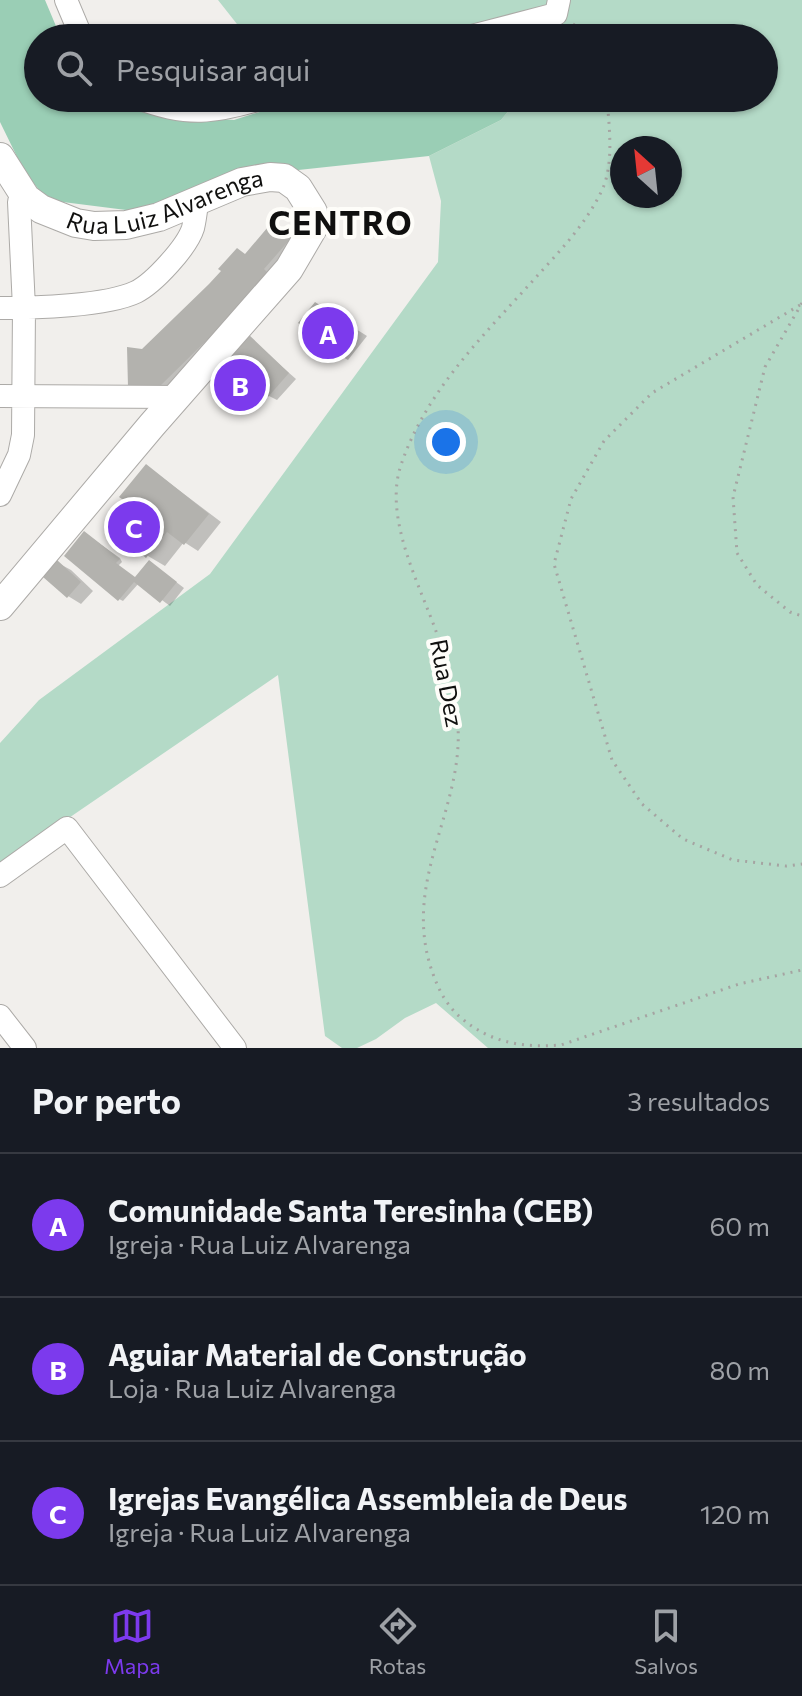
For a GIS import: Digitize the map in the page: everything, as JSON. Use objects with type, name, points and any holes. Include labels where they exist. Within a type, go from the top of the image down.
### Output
[{"type":"street","points":[[66,0],[76,24]]},
{"type":"street","points":[[506,24],[558,7]]},
{"type":"street","name":"Rua Luiz Alvarenga","points":[[0,606],[289,269],[313,228],[313,212],[306,197],[284,178],[242,182],[159,217],[126,225],[94,226],[15,202],[3,170]]},
{"type":"street","points":[[0,495],[19,455],[23,435],[11,396],[24,308],[15,202]]},
{"type":"street","points":[[0,308],[119,298],[145,287],[184,244],[193,228],[197,203]]},
{"type":"street","points":[[11,396],[178,397]]},
{"type":"street","points":[[0,876],[67,828],[235,1048]]},
{"type":"street","points":[[0,1016],[25,1048]]},
{"type":"path","name":"Rua Dez","points":[[608,112],[610,142],[604,186],[581,225],[440,390],[416,429],[399,469],[399,528],[438,635],[458,719],[453,780],[422,906],[424,944],[435,980],[450,1008],[468,1024],[502,1042],[532,1048],[561,1045],[739,984],[802,970]]},
{"type":"path","points":[[801,304],[765,367],[733,497],[737,553],[757,585],[790,612],[802,616]]},
{"type":"path","points":[[801,304],[652,393],[604,441],[571,499],[554,564],[612,760],[642,804],[683,839],[733,860],[786,866],[802,864]]},
{"type":"green space","points":[[0,0],[45,0],[55,24],[24,24],[24,112],[147,112],[152,115],[234,120],[259,112],[508,112],[501,120],[429,156],[242,176],[142,212],[47,200],[24,171],[0,122]]},
{"type":"green space","points":[[218,0],[802,0],[802,1048],[488,1048],[436,1003],[357,1048],[342,1048],[325,1036],[278,675],[0,865],[0,743],[39,700],[210,574],[438,262],[441,201],[429,156],[501,120],[508,112],[778,112],[778,24],[237,24]]},
{"type":"building","points":[[273,221],[292,237],[264,269],[268,273],[218,329],[160,386],[128,387],[127,347],[142,349],[209,284],[237,248],[245,254]]},
{"type":"building","points":[[315,302],[351,325],[330,352],[319,346],[323,341],[298,323]]},
{"type":"building","points":[[248,334],[289,373],[268,397],[224,361]]},
{"type":"building","points":[[146,464],[209,514],[184,545],[167,532],[146,558],[125,540],[145,515],[119,497]]},
{"type":"building","points":[[84,531],[120,559],[116,563],[135,577],[149,560],[177,582],[160,603],[134,582],[118,601],[64,556]]},
{"type":"building","points":[[57,560],[81,582],[67,598],[43,577]]},
{"type":"place","name":"Comunidade Santa Teresinha (CEB)","points":[[328,333]]},
{"type":"place","name":"Aguiar Material de Construção","points":[[240,385]]},
{"type":"place","name":"Igrejas Evangélica Assembleia de Deus","points":[[134,527]]},
{"type":"district","name":"CENTRO","points":[[341,224]]}]
